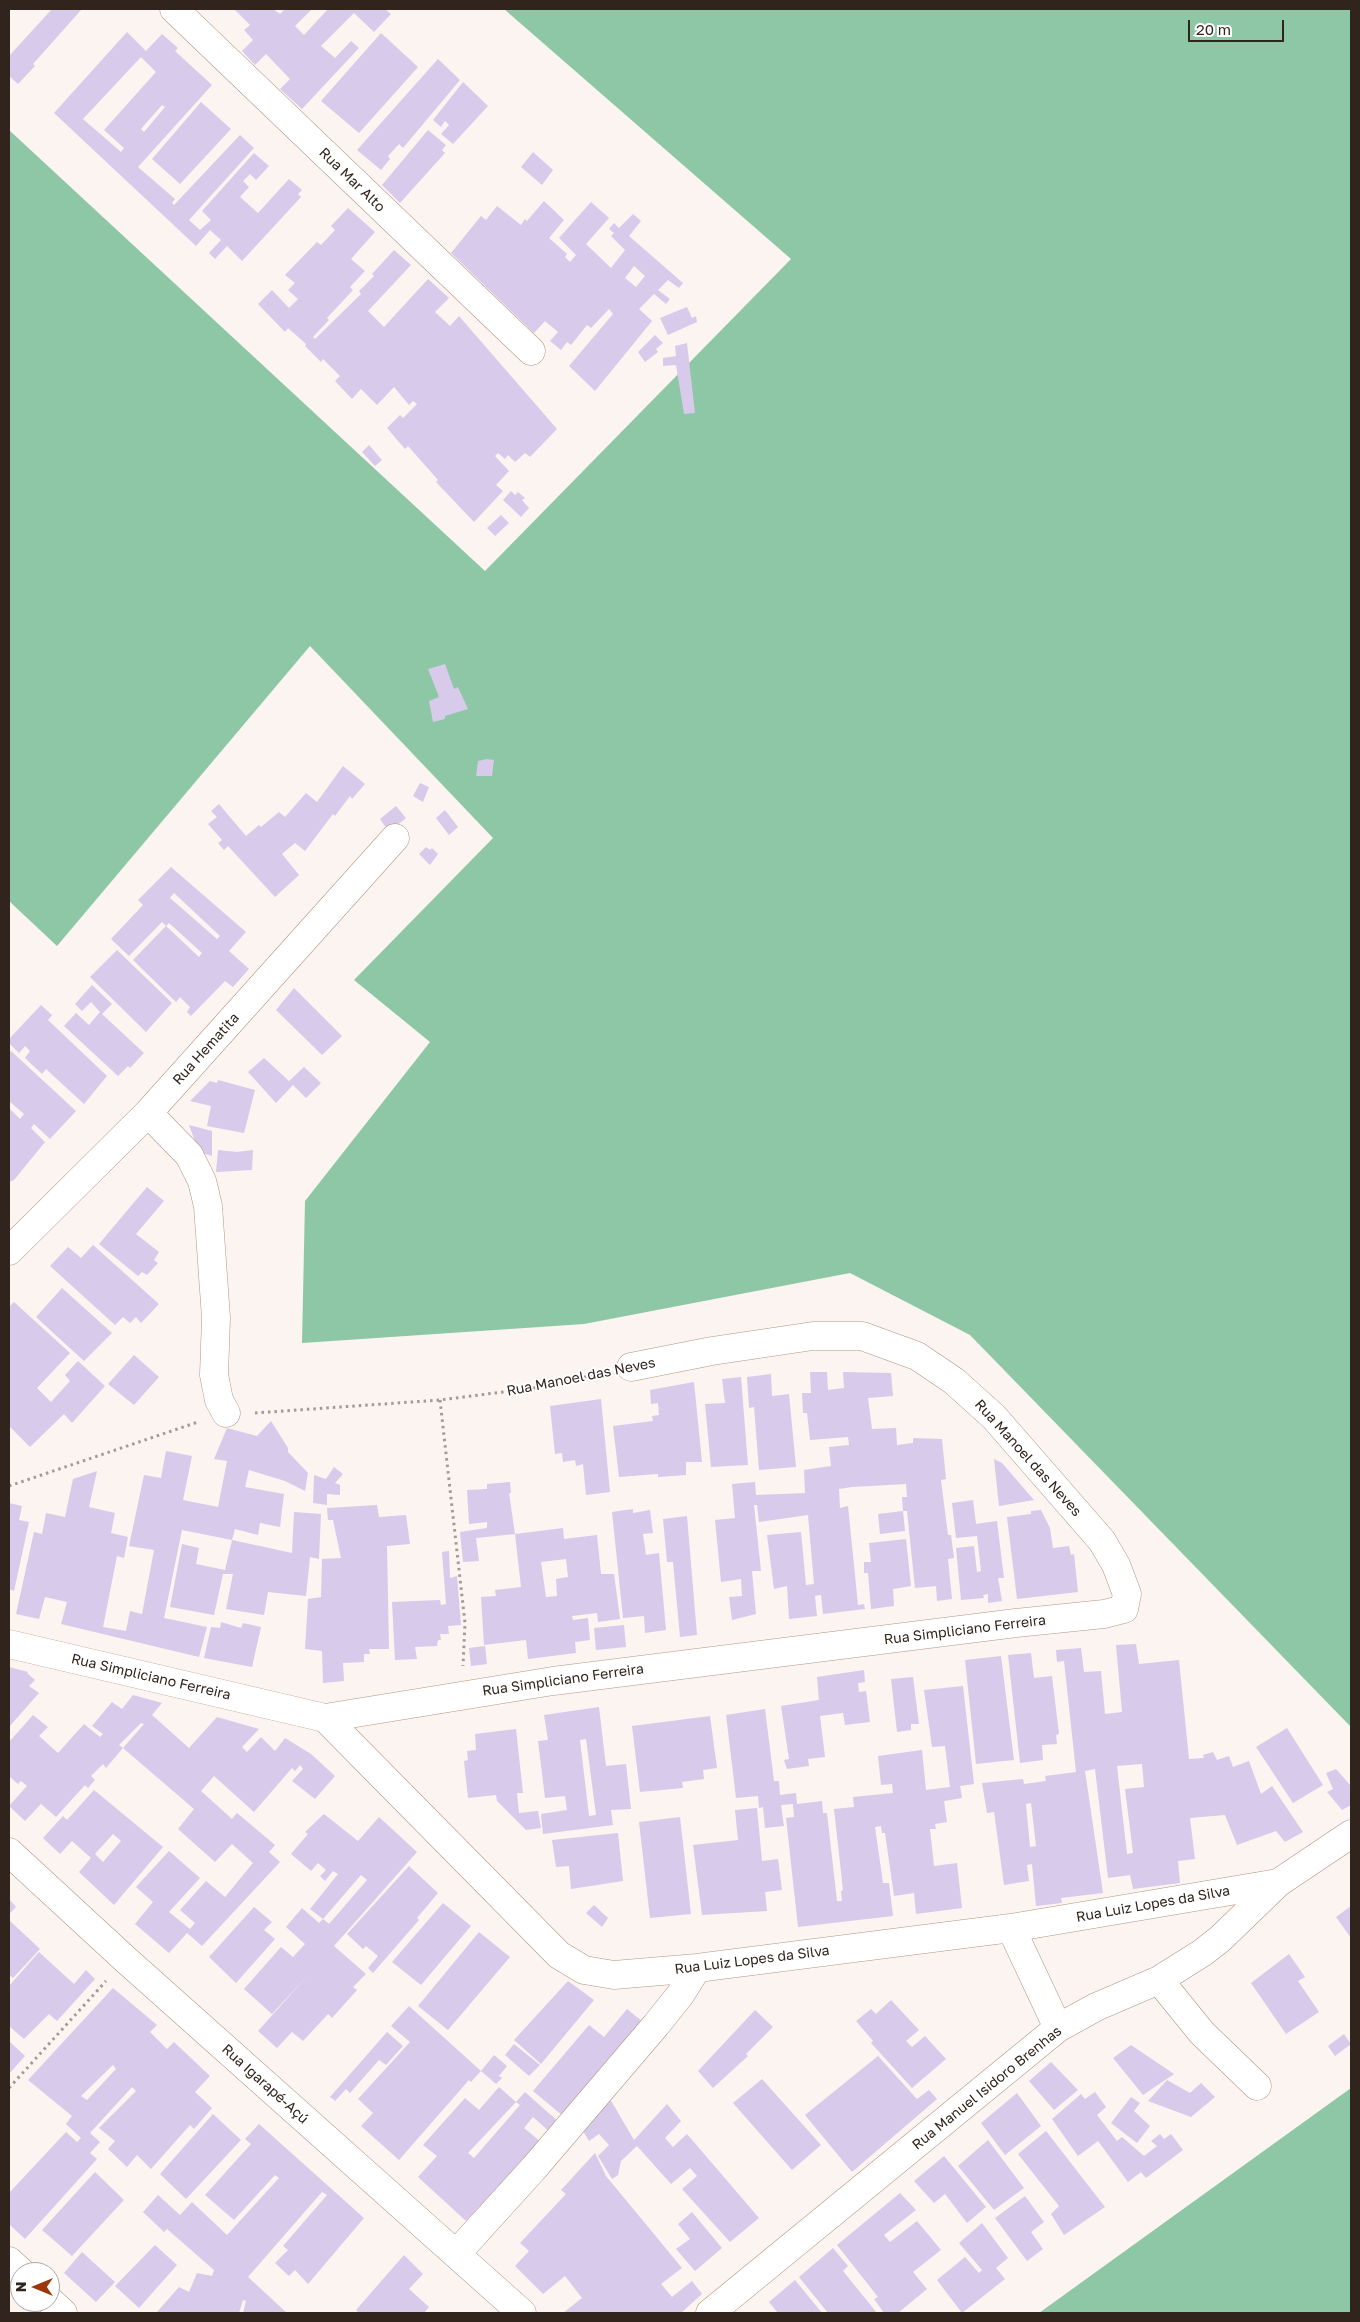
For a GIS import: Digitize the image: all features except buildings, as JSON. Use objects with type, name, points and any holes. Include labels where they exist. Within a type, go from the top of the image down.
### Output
[{"type":"street","name":"Rua Mar Alto","points":[[174,9],[531,351]]},
{"type":"street","name":"Rua Hematita","points":[[9,1250],[148,1113],[395,838]]},
{"type":"street","points":[[148,1113],[189,1155],[202,1181],[208,1206],[216,1318],[214,1375],[219,1400],[226,1413]]},
{"type":"street","name":"Rua Manoel das Neves","points":[[631,1367],[813,1336],[862,1336],[917,1356],[954,1381],[994,1417],[1102,1542],[1116,1565],[1127,1594],[1124,1608]]},
{"type":"street","name":"Rua Simpliciano Ferreira","points":[[9,1644],[325,1718],[462,1694],[572,1678],[1006,1624],[1104,1614],[1124,1608]]},
{"type":"street","name":"Rua Luiz Lopes da Silva","points":[[325,1718],[386,1782],[559,1955],[584,1970],[614,1975],[697,1968],[1011,1928],[1278,1883]]},
{"type":"street","name":"Rua Manuel Isidoro Brenhas","points":[[710,2313],[1058,2028],[1096,2007],[1159,1980],[1220,1939],[1278,1883],[1351,1834]]},
{"type":"street","name":"Rua Igarapé-Açú","points":[[9,1852],[125,1959],[522,2313]]},
{"type":"street","points":[[1011,1928],[1058,2028]]},
{"type":"street","points":[[456,2254],[534,2168],[656,2025],[680,1995],[697,1968]]},
{"type":"street","points":[[1159,1980],[1202,2033],[1257,2086]]},
{"type":"path","name":"Rua Manoel das Neves","points":[[9,1486],[226,1413],[303,1411],[440,1400],[542,1386],[631,1367]]},
{"type":"path","points":[[440,1400],[465,1623],[462,1694]]},
{"type":"path","points":[[9,2088],[125,1959]]},
{"type":"green space","points":[[504,9],[1351,9],[1351,1727],[970,1335],[850,1273],[584,1324],[302,1343],[305,1201],[430,1042],[354,980],[493,838],[310,646],[57,946],[9,901],[9,130],[485,571],[791,259]]},
{"type":"green space","points":[[1351,2088],[1351,2313],[1039,2313]]}]
